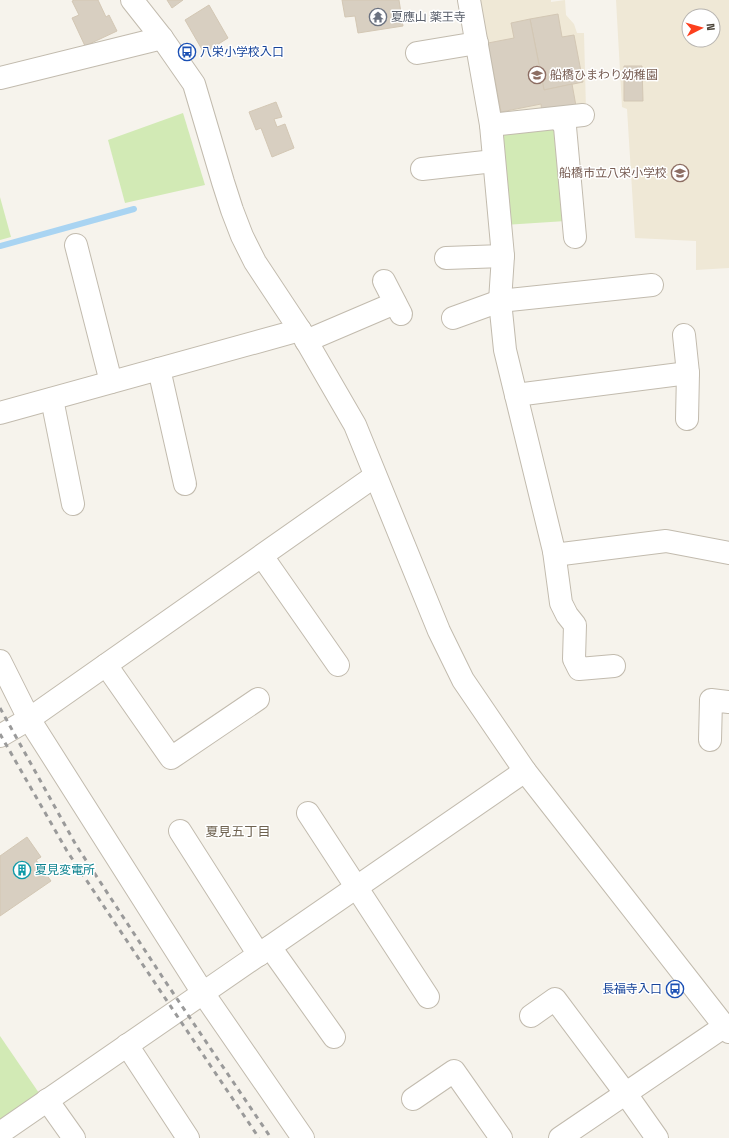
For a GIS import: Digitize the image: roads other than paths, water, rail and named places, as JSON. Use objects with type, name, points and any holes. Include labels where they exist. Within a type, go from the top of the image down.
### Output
[{"type":"street","points":[[132,0],[162,38],[194,84],[223,182],[242,236],[255,262],[303,336],[355,425],[439,632],[463,680],[525,771],[727,1029],[560,1138]]},
{"type":"street","points":[[469,0],[491,126],[503,256],[500,301],[506,350],[554,551],[561,603],[567,615],[575,625],[574,659],[578,669],[614,666]]},
{"type":"street","points":[[0,78],[162,38]]},
{"type":"street","points":[[417,53],[477,43]]},
{"type":"street","points":[[491,126],[583,115]]},
{"type":"street","points":[[559,118],[565,127],[575,237]]},
{"type":"street","points":[[422,169],[494,161]]},
{"type":"street","points":[[76,245],[111,382]]},
{"type":"street","points":[[446,258],[503,256]]},
{"type":"street","points":[[0,413],[159,369],[303,336],[398,308],[384,281]]},
{"type":"street","points":[[453,318],[500,301],[652,285]]},
{"type":"street","points":[[684,335],[688,373],[687,420]]},
{"type":"street","points":[[159,369],[185,484]]},
{"type":"street","points":[[516,394],[688,373]]},
{"type":"street","points":[[52,399],[73,504]]},
{"type":"street","points":[[0,736],[29,719],[375,476]]},
{"type":"street","points":[[554,551],[562,554],[666,541],[729,553]]},
{"type":"street","points":[[262,556],[338,665]]},
{"type":"street","points":[[0,661],[29,719],[203,993],[303,1138]]},
{"type":"street","points":[[106,665],[172,758],[258,699]]},
{"type":"street","points":[[710,740],[711,700],[729,702]]},
{"type":"street","points":[[0,1133],[525,771]]},
{"type":"street","points":[[308,813],[428,997]]},
{"type":"street","points":[[180,831],[264,951],[334,1036]]},
{"type":"street","points":[[531,1016],[555,999],[657,1138]]},
{"type":"street","points":[[128,1045],[188,1138]]},
{"type":"street","points":[[413,1099],[454,1071],[501,1138]]},
{"type":"street","points":[[47,1100],[74,1138]]},
{"type":"waterway","points":[[0,246],[134,209]]},
{"type":"railway","points":[[0,708],[76,845],[165,981],[271,1138]]},
{"type":"railway","points":[[0,734],[67,851],[259,1138]]},
{"type":"place","name":"夏應山 薬王寺","points":[[378,17]]},
{"type":"place","name":"八栄小学校入口","points":[[187,52]]},
{"type":"place","name":"船橋ひまわり幼稚園","points":[[537,75]]},
{"type":"place","name":"船橋市立八栄小学校","points":[[680,173]]},
{"type":"place","name":"夏見変電所","points":[[22,870]]},
{"type":"place","name":"長福寺入口","points":[[675,989]]},
{"type":"district","name":"夏見五丁目","points":[[238,831]]}]
